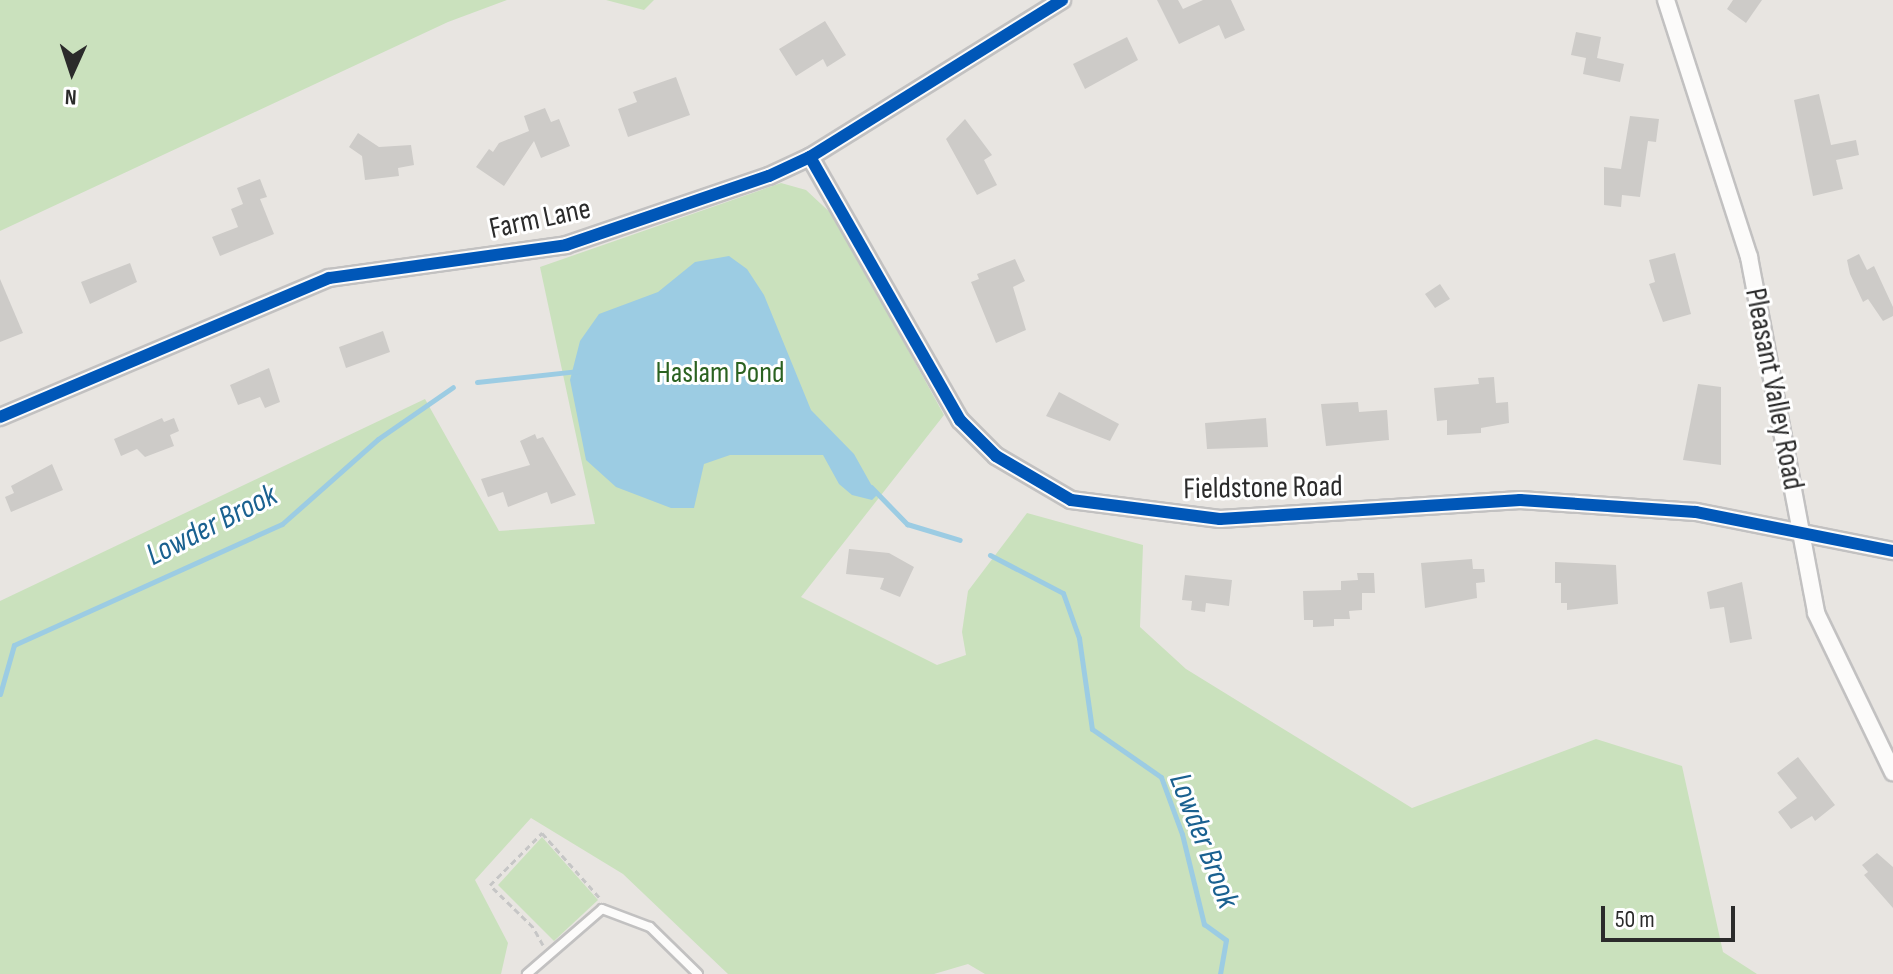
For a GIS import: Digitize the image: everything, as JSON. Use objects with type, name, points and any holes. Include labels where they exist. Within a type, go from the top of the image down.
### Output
[{"type":"street","name":"Farm Lane","points":[[0,417],[329,278],[566,245],[810,157],[1062,0]]},
{"type":"street","name":"Pleasant Valley Road","points":[[1666,0],[1749,257],[1816,613],[1893,772]]},
{"type":"street","name":"Fieldstone Road","points":[[810,157],[960,420],[996,456],[1071,500],[1220,519],[1520,500],[1696,512],[1893,551]]},
{"type":"lane","points":[[527,974],[602,909],[650,927],[698,974]]},
{"type":"path","points":[[549,954],[533,927],[490,885],[542,833],[600,898],[602,909]]},
{"type":"green space","points":[[0,0],[507,0],[448,22],[0,231]]},
{"type":"green space","points":[[606,0],[654,0],[644,10]]},
{"type":"green space","name":"Haslam Pond","points":[[781,183],[806,190],[835,217],[944,415],[801,597],[937,665],[966,655],[962,632],[968,591],[1027,513],[1143,545],[1140,627],[1186,669],[1412,808],[1596,739],[1682,766],[1723,952],[1757,974],[985,974],[968,964],[934,974],[728,974],[623,874],[531,818],[475,880],[508,943],[501,974],[0,974],[0,601],[425,399],[499,531],[595,524],[540,267]]},
{"type":"green space","points":[[542,837],[598,900],[554,941],[498,885]]},
{"type":"water","points":[[729,256],[747,269],[764,295],[811,410],[854,454],[877,495],[872,500],[852,495],[839,484],[823,455],[730,455],[704,464],[694,508],[671,508],[616,487],[586,460],[570,380],[580,341],[599,314],[658,292],[695,262]]},
{"type":"building","points":[[1157,0],[1178,0],[1183,9],[1203,0],[1231,0],[1245,30],[1225,39],[1219,25],[1179,44]]},
{"type":"building","points":[[1733,0],[1762,0],[1746,23],[1727,9]]},
{"type":"building","points":[[825,21],[846,55],[827,67],[823,59],[796,76],[779,49]]},
{"type":"building","points":[[1576,32],[1601,37],[1597,58],[1624,64],[1620,82],[1583,74],[1586,58],[1571,55]]},
{"type":"building","points":[[1127,37],[1138,60],[1085,89],[1073,64]]},
{"type":"building","points":[[676,77],[690,115],[628,137],[618,109],[637,102],[633,92]]},
{"type":"building","points":[[1819,94],[1831,145],[1856,140],[1859,155],[1836,160],[1843,189],[1813,196],[1794,100]]},
{"type":"building","points":[[545,108],[551,122],[559,119],[570,146],[541,158],[534,141],[504,186],[476,167],[489,149],[493,152],[499,143],[529,131],[524,116]]},
{"type":"building","points":[[1630,116],[1659,119],[1656,142],[1648,141],[1640,197],[1622,195],[1621,207],[1604,205],[1604,167],[1621,169]]},
{"type":"building","points":[[965,119],[992,155],[984,160],[997,185],[977,195],[946,139]]},
{"type":"building","points":[[358,133],[379,147],[411,145],[414,165],[398,168],[399,176],[365,180],[362,156],[349,147]]},
{"type":"building","points":[[260,179],[267,197],[260,199],[274,234],[220,256],[212,237],[238,227],[231,209],[243,204],[237,188]]},
{"type":"building","points":[[1675,253],[1691,314],[1663,322],[1649,284],[1655,282],[1649,260]]},
{"type":"building","points":[[1859,254],[1867,270],[1874,266],[1893,307],[1893,316],[1883,321],[1868,299],[1863,302],[1850,274],[1847,260]]},
{"type":"building","points":[[1015,259],[1025,281],[1013,287],[1026,330],[996,343],[971,282],[979,279],[977,274]]},
{"type":"building","points":[[130,263],[137,282],[90,304],[81,282]]},
{"type":"building","points":[[0,279],[23,333],[0,342]]},
{"type":"building","points":[[1440,284],[1450,299],[1435,308],[1425,294]]},
{"type":"building","points":[[383,331],[390,352],[346,368],[339,347]]},
{"type":"building","points":[[269,368],[280,402],[265,408],[260,397],[238,405],[230,385]]},
{"type":"building","points":[[1494,377],[1496,403],[1508,402],[1509,423],[1481,428],[1481,433],[1447,435],[1447,420],[1437,421],[1434,388],[1479,384],[1478,378]]},
{"type":"building","points":[[1698,384],[1721,387],[1721,465],[1683,460]]},
{"type":"building","points":[[1059,392],[1119,424],[1110,441],[1046,416]]},
{"type":"building","points":[[1358,402],[1359,412],[1387,410],[1389,440],[1326,446],[1321,404]]},
{"type":"building","points":[[162,418],[164,422],[174,418],[179,431],[170,435],[174,446],[145,457],[137,449],[121,456],[114,439]]},
{"type":"building","points":[[1266,418],[1268,447],[1207,449],[1205,423]]},
{"type":"building","points":[[535,434],[537,439],[543,437],[576,495],[551,504],[547,492],[508,507],[503,492],[488,497],[481,479],[530,465],[520,441]]},
{"type":"building","points":[[52,464],[63,490],[11,512],[5,497],[14,493],[11,486]]},
{"type":"building","points":[[849,549],[889,553],[914,567],[900,597],[880,589],[884,578],[846,574]]},
{"type":"building","points":[[1472,559],[1473,569],[1484,569],[1485,582],[1476,583],[1477,598],[1425,608],[1421,563]]},
{"type":"building","points":[[1555,562],[1616,565],[1618,604],[1567,610],[1567,603],[1561,603],[1561,583],[1555,583]]},
{"type":"building","points":[[1357,573],[1374,573],[1375,593],[1362,593],[1362,610],[1349,611],[1350,619],[1334,619],[1334,626],[1313,627],[1313,620],[1304,620],[1303,591],[1341,590],[1341,581],[1358,580]]},
{"type":"building","points":[[1185,575],[1232,580],[1229,606],[1206,603],[1205,612],[1191,610],[1192,601],[1182,600]]},
{"type":"building","points":[[1742,582],[1752,639],[1730,643],[1724,607],[1710,609],[1707,592]]},
{"type":"building","points":[[1798,757],[1835,805],[1815,821],[1812,816],[1791,829],[1778,812],[1797,798],[1777,773]]},
{"type":"building","points":[[1877,853],[1893,867],[1893,908],[1864,875],[1868,872],[1862,865]]},
{"type":"waterway","name":"Lowder Brook","points":[[477,382],[579,371]]},
{"type":"waterway","name":"Lowder Brook","points":[[0,694],[14,645],[282,524],[378,439],[453,387]]},
{"type":"waterway","name":"Lowder Brook","points":[[871,487],[907,524],[960,540]]},
{"type":"waterway","name":"Lowder Brook","points":[[990,555],[1063,593],[1079,638],[1092,729],[1161,777],[1182,834],[1204,924],[1226,940],[1220,974]]},
{"type":"cycle path","points":[[0,417],[329,278],[566,245],[769,176],[810,157],[1062,0]]},
{"type":"cycle path","points":[[810,157],[960,420],[996,456],[1071,500],[1220,519],[1520,500],[1696,512],[1893,551]]}]
